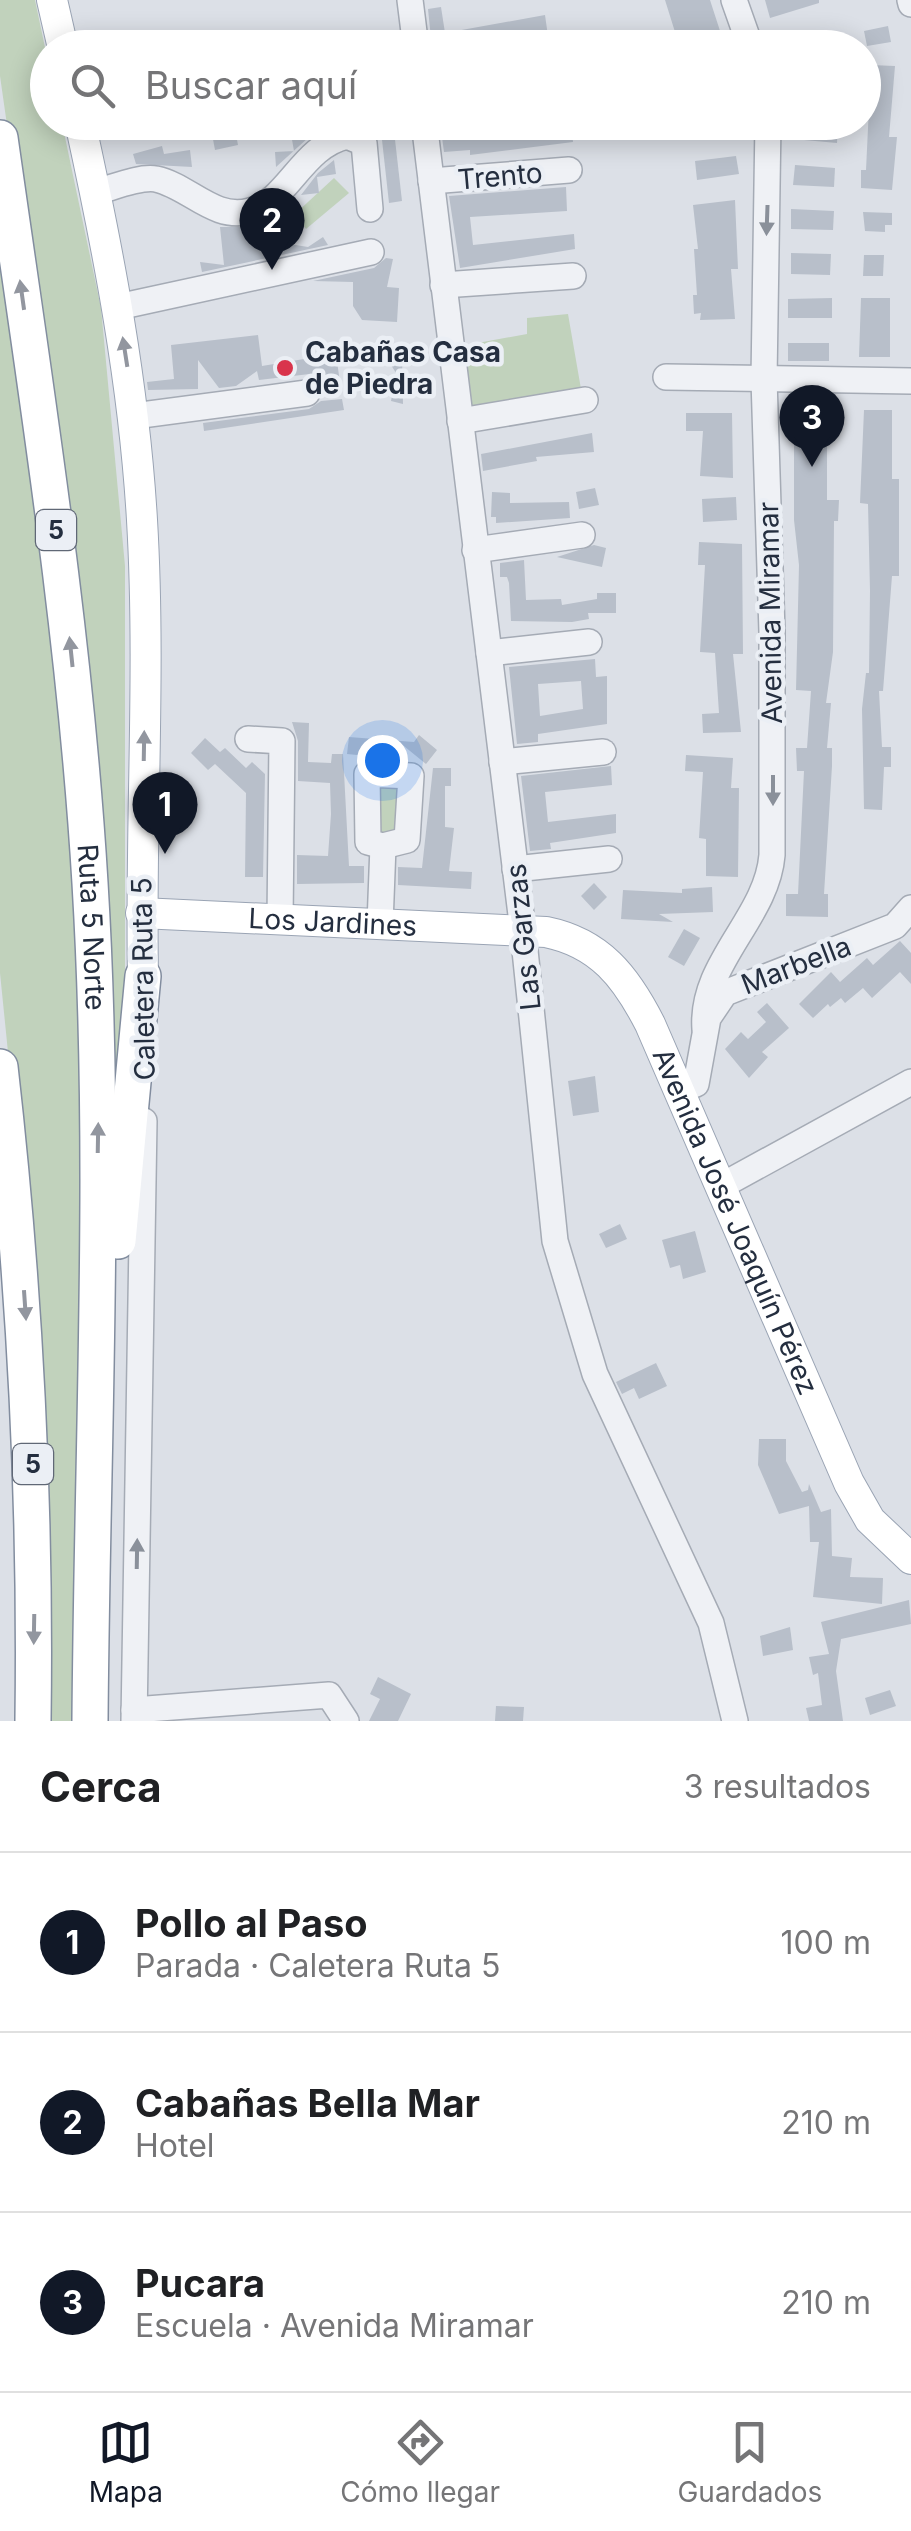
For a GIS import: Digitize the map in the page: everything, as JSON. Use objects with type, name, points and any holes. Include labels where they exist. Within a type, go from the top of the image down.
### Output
[{"type":"highway","name":"Ruta 5 Norte","points":[[0,138],[68,622],[91,888],[99,1116],[90,1721]]},
{"type":"highway","points":[[91,1550],[142,976]]},
{"type":"highway","name":"5","points":[[0,1068],[28,1342],[35,1511],[33,1721]]},
{"type":"main road","points":[[52,0],[59,30]]},
{"type":"main road","name":"Caletera Ruta 5","points":[[84,140],[118,307],[134,416],[145,588],[142,976]]},
{"type":"main road","name":"Los Jardines","points":[[142,913],[498,930]]},
{"type":"main road","name":"Avenida José Joaquín Pérez","points":[[498,930],[568,938],[614,966],[638,1001],[723,1185],[849,1484],[870,1520],[911,1560]]},
{"type":"street","points":[[410,0],[414,30]]},
{"type":"street","points":[[734,0],[745,30]]},
{"type":"street","points":[[96,192],[157,180],[221,210],[246,212],[270,198],[312,154],[339,140]]},
{"type":"street","points":[[357,140],[364,143],[370,210]]},
{"type":"street","name":"Las Garzas","points":[[426,140],[516,870],[498,930],[558,1253],[595,1374],[703,1601],[722,1660],[735,1721]]},
{"type":"street","name":"Avenida Miramar","points":[[705,1029],[708,994],[764,886],[772,854],[772,612],[764,379],[768,140]]},
{"type":"street","name":"Trento","points":[[431,181],[569,170]]},
{"type":"street","points":[[118,307],[371,252]]},
{"type":"street","points":[[442,285],[573,276]]},
{"type":"street","points":[[666,377],[911,381]]},
{"type":"street","points":[[134,416],[308,392]]},
{"type":"street","points":[[460,422],[585,400]]},
{"type":"street","points":[[475,550],[582,535]]},
{"type":"street","points":[[489,652],[588,642]]},
{"type":"street","points":[[248,739],[282,741],[280,920]]},
{"type":"street","points":[[502,762],[602,752]]},
{"type":"street","points":[[380,924],[383,846]]},
{"type":"street","points":[[516,870],[609,860]]},
{"type":"street","name":"Marbella","points":[[681,1090],[696,1084],[711,1010],[725,993],[895,926],[911,908]]},
{"type":"street","name":"Caletera Ruta 5","points":[[134,1716],[145,1106],[142,976]]},
{"type":"street","points":[[723,1185],[911,1082]]},
{"type":"street","points":[[134,1716],[330,1695],[346,1721]]},
{"type":"green space","points":[[0,0],[35,0],[41,30],[30,30],[30,140],[66,140],[101,308],[125,566],[125,970],[106,1184],[50,426],[0,76]]},
{"type":"green space","points":[[334,178],[349,193],[306,229],[295,214]]},
{"type":"green space","points":[[0,253],[54,635],[76,861],[83,1205],[76,1721],[45,1721],[9,1062],[0,973]]},
{"type":"green space","points":[[568,314],[581,389],[471,409],[461,346],[527,334],[527,318]]},
{"type":"green space","points":[[398,781],[402,831],[374,834],[371,784]]},
{"type":"building","points":[[665,0],[710,0],[720,30],[674,30]]},
{"type":"building","points":[[765,0],[819,0],[819,3],[770,18]]},
{"type":"building","points":[[441,7],[445,30],[430,30],[428,9]]},
{"type":"building","points":[[545,15],[547,30],[462,30]]},
{"type":"building","points":[[888,26],[891,42],[881,44],[881,30],[869,30]]},
{"type":"building","points":[[881,65],[895,66],[889,137],[897,137],[892,190],[861,188],[861,170],[866,170],[867,140],[881,140]]},
{"type":"building","points":[[213,140],[237,140],[238,145],[215,150]]},
{"type":"building","points":[[292,140],[306,140],[294,151]]},
{"type":"building","points":[[382,140],[395,140],[402,201],[389,203]]},
{"type":"building","points":[[442,140],[573,142],[470,155],[470,150],[444,152]]},
{"type":"building","points":[[162,146],[164,154],[190,150],[192,167],[136,164],[133,154]]},
{"type":"building","points":[[294,151],[276,167],[275,152]]},
{"type":"building","points":[[736,156],[739,174],[697,180],[695,161]]},
{"type":"building","points":[[334,160],[336,174],[317,177],[319,193],[301,195],[318,173]]},
{"type":"building","points":[[795,165],[835,168],[834,187],[793,185]]},
{"type":"building","points":[[566,187],[567,211],[470,217],[473,245],[574,234],[575,249],[460,268],[449,196]]},
{"type":"building","points":[[735,200],[738,269],[731,269],[735,319],[700,320],[701,313],[694,314],[694,249],[698,249],[693,205]]},
{"type":"building","points":[[791,209],[834,211],[833,230],[791,229]]},
{"type":"building","points":[[863,212],[892,213],[892,225],[885,225],[885,232],[865,231]]},
{"type":"building","points":[[283,217],[283,243],[308,247],[323,237],[328,245],[202,272],[200,262],[224,265],[220,227],[252,227]]},
{"type":"building","points":[[791,253],[831,254],[830,275],[791,274]]},
{"type":"building","points":[[864,255],[884,255],[883,276],[863,276]]},
{"type":"building","points":[[386,258],[393,259],[387,287],[399,288],[397,322],[362,320],[353,306],[353,282],[313,281],[374,268]]},
{"type":"building","points":[[832,298],[832,318],[788,318],[788,299]]},
{"type":"building","points":[[861,298],[890,298],[890,357],[859,357]]},
{"type":"building","points":[[258,335],[262,366],[322,356],[337,361],[341,390],[320,384],[318,373],[259,380],[257,371],[236,386],[219,388],[198,360],[198,389],[148,390],[147,382],[174,379],[171,345]]},
{"type":"building","points":[[788,343],[829,343],[829,361],[788,361]]},
{"type":"building","points":[[395,344],[402,356],[403,404],[391,401],[396,373],[383,352]]},
{"type":"building","points":[[342,399],[344,410],[204,431],[203,423],[309,409],[321,401]]},
{"type":"building","points":[[786,410],[827,413],[827,500],[839,500],[838,521],[834,521],[833,652],[826,703],[831,703],[827,748],[832,748],[824,894],[828,894],[828,917],[786,916],[786,894],[798,894],[804,771],[797,771],[796,748],[807,748],[811,691],[796,690],[799,565],[794,520],[794,431],[784,431]]},
{"type":"building","points":[[864,410],[892,410],[892,479],[899,479],[899,576],[892,576],[883,691],[879,691],[882,747],[891,747],[891,767],[884,767],[882,810],[864,809],[862,709],[869,673],[870,591],[868,504],[860,503]]},
{"type":"building","points":[[686,413],[732,413],[733,478],[700,476],[703,431],[686,431]]},
{"type":"building","points":[[592,433],[594,452],[536,457],[537,461],[483,471],[481,454]]},
{"type":"building","points":[[595,488],[599,505],[579,509],[576,492]]},
{"type":"building","points":[[492,492],[510,493],[510,503],[569,502],[570,518],[496,523],[496,517],[491,517]]},
{"type":"building","points":[[736,497],[737,520],[703,522],[702,499]]},
{"type":"building","points":[[699,542],[742,544],[743,654],[733,654],[741,732],[703,733],[702,714],[719,713],[715,653],[700,652],[705,565],[698,565]]},
{"type":"building","points":[[594,545],[606,548],[602,567],[557,557]]},
{"type":"building","points":[[524,560],[526,600],[561,599],[562,605],[597,599],[597,593],[616,593],[616,613],[588,613],[589,619],[572,622],[511,621],[509,583],[507,577],[500,577],[500,563]]},
{"type":"building","points":[[595,659],[596,677],[607,676],[607,724],[538,734],[538,742],[517,744],[509,667]],"holes":[[[581,681],[583,709],[540,716],[538,684]]]},
{"type":"building","points":[[292,722],[309,723],[308,762],[331,763],[332,754],[343,754],[349,866],[364,866],[364,883],[297,884],[297,855],[328,856],[331,814],[330,783],[298,781],[298,741]]},
{"type":"building","points":[[419,735],[437,750],[426,764],[399,742],[398,759],[347,754],[349,737],[414,742]]},
{"type":"building","points":[[205,738],[220,752],[225,748],[246,768],[252,762],[265,774],[263,877],[245,877],[246,793],[215,764],[208,770],[191,753]]},
{"type":"building","points":[[686,755],[733,758],[731,788],[739,788],[738,877],[706,876],[706,839],[699,838],[703,772],[685,771]]},
{"type":"building","points":[[611,766],[612,785],[545,792],[548,822],[616,814],[616,833],[550,843],[551,849],[530,851],[521,776]]},
{"type":"building","points":[[433,768],[451,768],[451,786],[445,786],[445,827],[454,828],[449,871],[472,872],[471,889],[398,885],[398,867],[422,868]]},
{"type":"building","points":[[594,883],[607,897],[594,910],[581,896]]},
{"type":"building","points":[[712,887],[713,912],[659,914],[673,922],[621,919],[623,890],[682,893],[682,889]]},
{"type":"building","points":[[684,929],[700,938],[684,966],[668,957]]},
{"type":"building","points":[[900,941],[911,953],[911,984],[900,972],[872,998],[863,988],[845,1003],[841,998],[830,1007],[828,1004],[813,1018],[799,1004],[831,972],[840,982],[867,958],[873,965]]},
{"type":"building","points":[[767,1003],[789,1028],[762,1052],[768,1057],[749,1078],[725,1049],[741,1032],[748,1039],[766,1022],[757,1012]]},
{"type":"building","points":[[595,1076],[599,1112],[573,1116],[568,1081]]},
{"type":"building","points":[[620,1224],[627,1239],[606,1248],[599,1234]]},
{"type":"building","points":[[695,1231],[706,1272],[683,1279],[680,1265],[670,1268],[662,1240]]},
{"type":"building","points":[[656,1363],[667,1386],[639,1399],[634,1388],[622,1394],[616,1382]]},
{"type":"building","points":[[759,1439],[786,1439],[786,1461],[802,1492],[808,1490],[809,1484],[821,1512],[831,1509],[832,1556],[852,1558],[850,1577],[883,1578],[882,1604],[813,1597],[819,1542],[810,1542],[809,1506],[779,1514],[758,1465]]},
{"type":"building","points":[[909,1600],[911,1624],[841,1639],[836,1671],[843,1721],[809,1721],[806,1708],[822,1705],[818,1673],[813,1675],[809,1657],[829,1654],[821,1622]]},
{"type":"building","points":[[790,1627],[793,1650],[763,1656],[760,1636]]},
{"type":"building","points":[[378,1677],[411,1694],[398,1721],[369,1721],[380,1699],[370,1694]]},
{"type":"building","points":[[890,1690],[896,1706],[870,1715],[865,1698]]},
{"type":"building","points":[[496,1706],[524,1707],[523,1721],[495,1721]]},
{"type":"place","name":"Cabañas Bella Mar","points":[[272,270]]},
{"type":"place","name":"Cabañas Casa de Piedra","points":[[285,368]]},
{"type":"place","name":"Pucara","points":[[812,467]]},
{"type":"place","name":"Pollo al Paso","points":[[165,854]]}]
